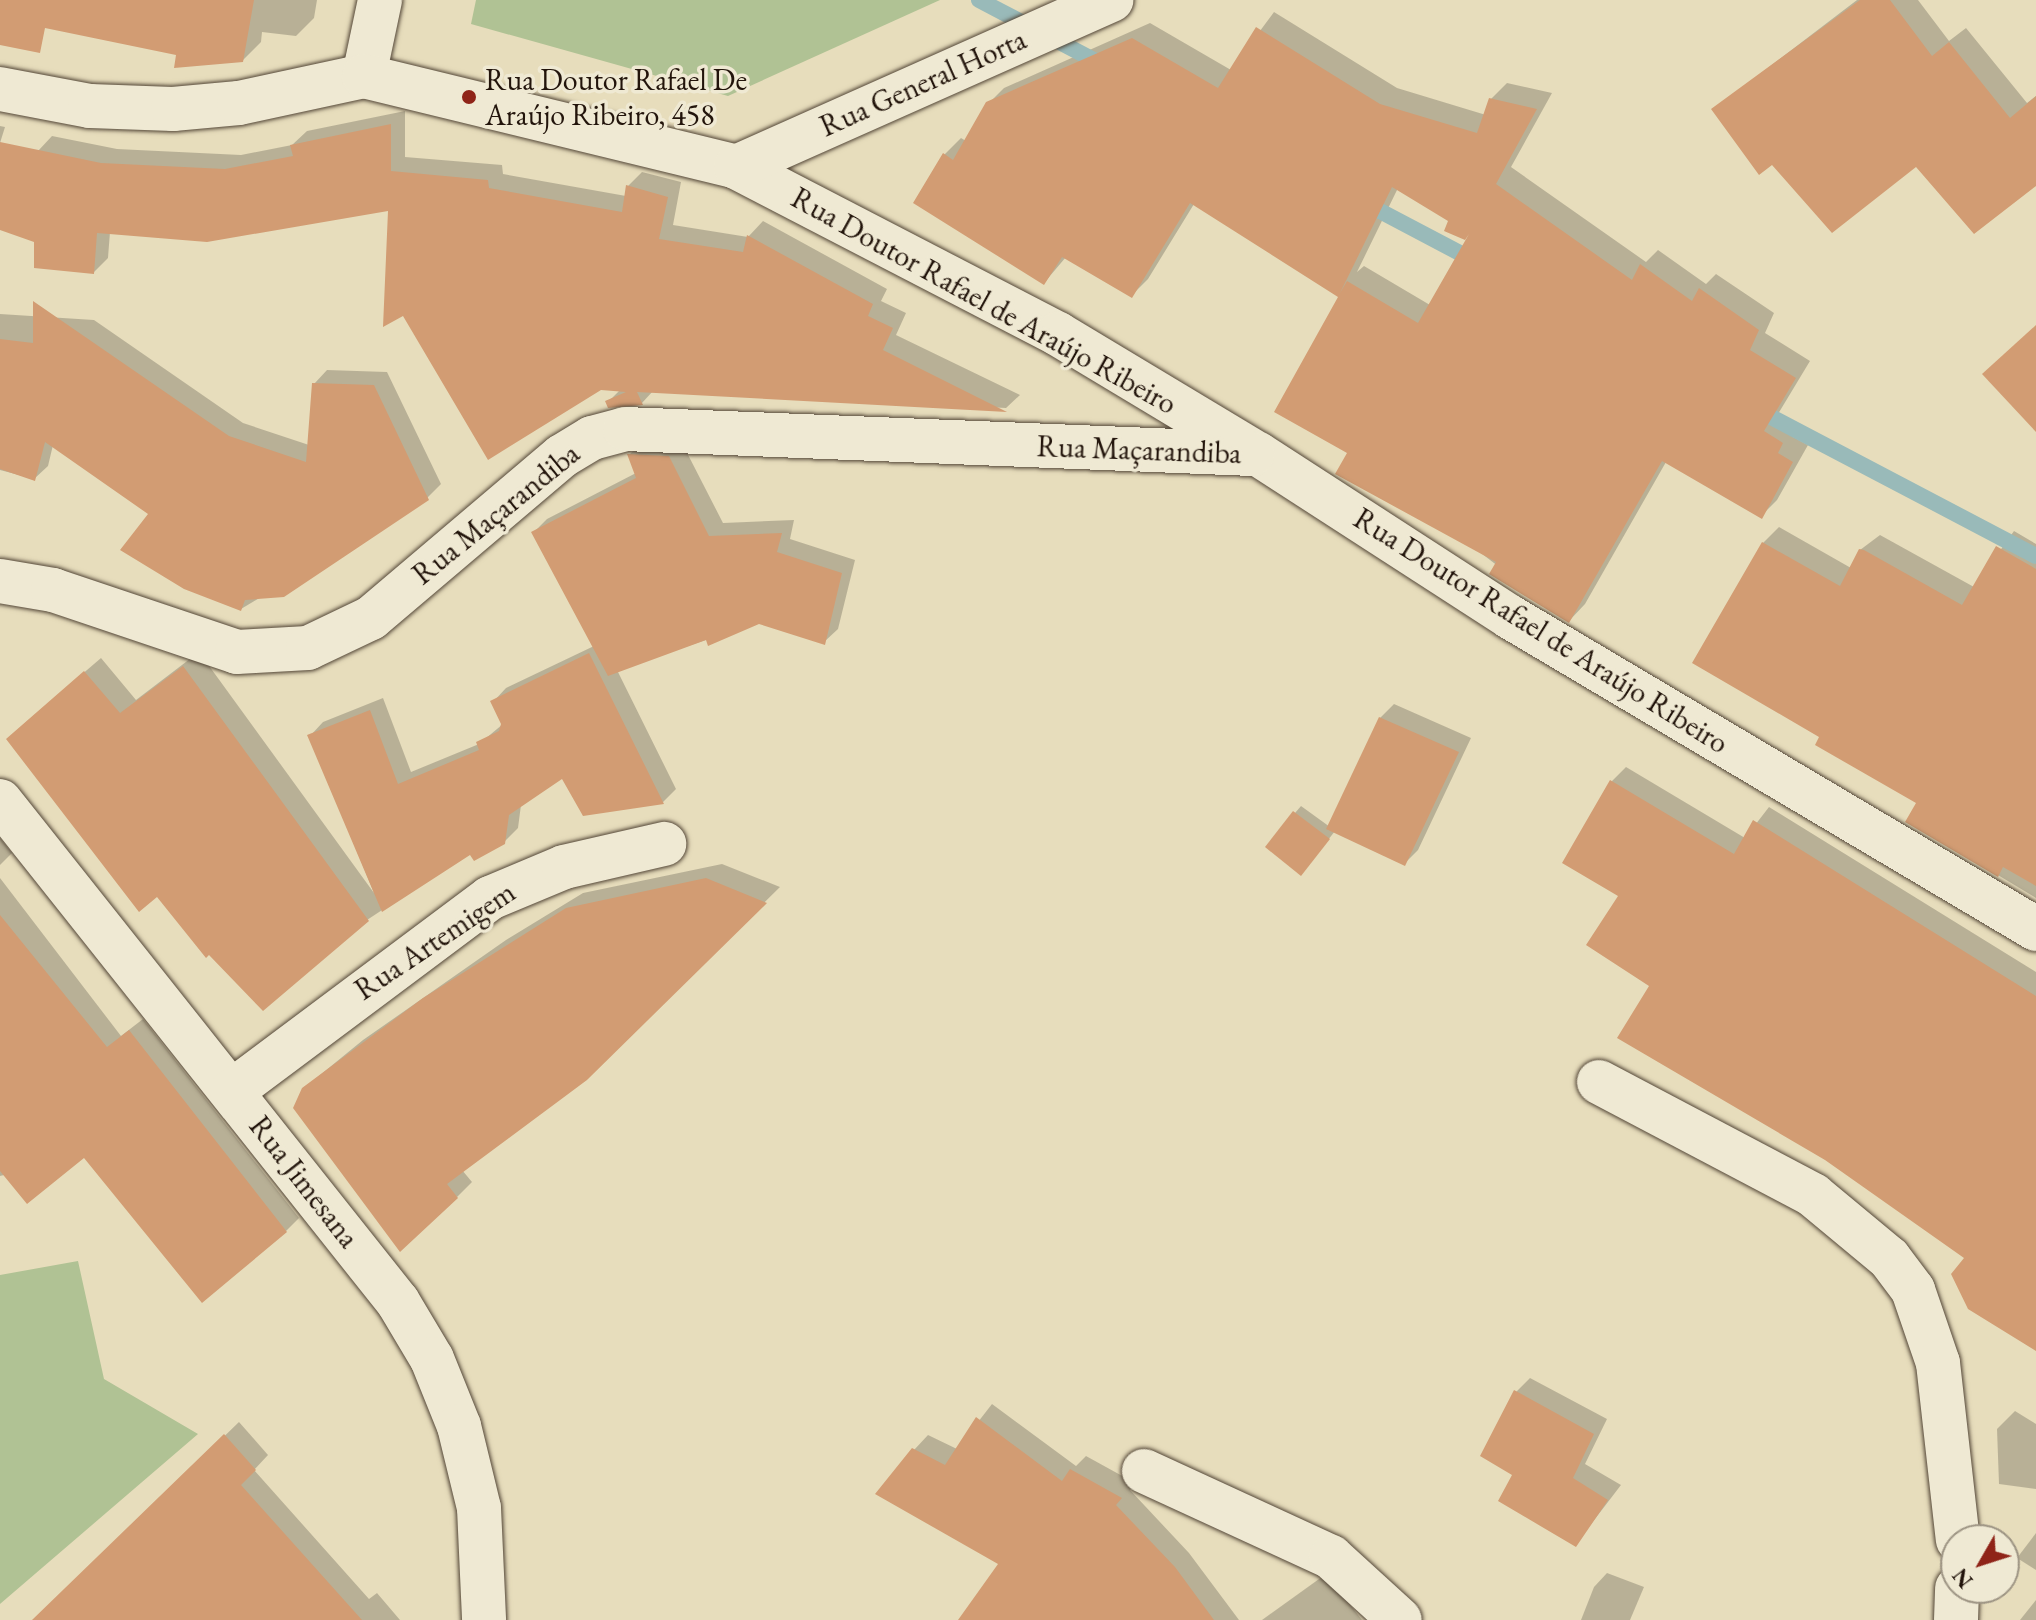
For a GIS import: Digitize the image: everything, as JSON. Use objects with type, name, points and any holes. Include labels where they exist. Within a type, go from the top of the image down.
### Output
[{"type":"street","points":[[364,76],[380,0]]},
{"type":"street","name":"Rua General Horta","points":[[736,167],[1111,0]]},
{"type":"street","name":"Rua Doutor Rafael de Araújo Ribeiro","points":[[0,89],[90,106],[173,109],[239,103],[364,76],[736,167],[1058,334],[1258,454],[1510,617],[2036,929]]},
{"type":"street","name":"Rua Maçarandiba","points":[[0,581],[53,590],[237,652],[308,648],[371,618],[562,456],[592,438],[625,429],[1258,454]]},
{"type":"street","name":"Rua Jimesana","points":[[0,801],[398,1302],[432,1359],[459,1426],[479,1508],[484,1620]]},
{"type":"street","name":"Rua Artemigem","points":[[232,1091],[490,898],[564,867],[664,844]]},
{"type":"street","points":[[1599,1082],[1813,1195],[1889,1258],[1913,1290],[1938,1363],[1956,1524]]},
{"type":"street","points":[[1144,1471],[1331,1557],[1400,1620]]},
{"type":"green space","points":[[476,0],[940,0],[728,96],[471,24]]},
{"type":"green space","points":[[78,1261],[104,1379],[198,1434],[0,1604],[0,1275]]},
{"type":"building","points":[[0,0],[254,0],[243,62],[174,68],[176,55],[45,28],[40,53],[0,45]]},
{"type":"building","points":[[1860,0],[1890,0],[1932,56],[1949,42],[2010,118],[2036,96],[2036,186],[1974,234],[1916,167],[1832,233],[1772,165],[1759,175],[1711,109]]},
{"type":"building","points":[[1256,27],[1380,104],[1477,133],[1489,98],[1537,109],[1496,184],[1632,280],[1640,264],[1692,301],[1699,288],[1759,330],[1750,350],[1796,378],[1764,431],[1783,443],[1778,453],[1793,462],[1762,519],[1662,461],[1569,623],[1489,574],[1496,562],[1335,474],[1347,453],[1274,412],[1338,297],[1190,203],[1132,298],[1062,257],[1044,285],[913,203],[943,153],[953,160],[986,102],[1132,38],[1218,88]],"holes":[[[1392,187],[1448,221],[1444,231],[1465,240],[1469,234],[1418,323],[1347,281],[1340,293]]]},
{"type":"building","points":[[391,124],[391,171],[488,180],[489,188],[622,212],[626,185],[668,197],[659,239],[743,252],[747,235],[873,304],[868,316],[893,328],[883,350],[1007,412],[637,392],[643,405],[608,408],[605,401],[626,392],[601,390],[488,460],[403,316],[383,327],[388,211],[207,242],[97,233],[94,274],[34,268],[34,242],[0,230],[0,142],[101,163],[225,169],[293,156],[290,145]]},
{"type":"building","points":[[33,301],[229,436],[306,462],[312,383],[374,385],[429,500],[284,597],[245,600],[241,611],[184,589],[120,550],[148,514],[45,442],[35,481],[0,469],[0,339],[33,343]]},
{"type":"building","points":[[2036,325],[2036,432],[1982,374]]},
{"type":"building","points":[[627,454],[669,456],[709,536],[782,533],[777,552],[842,573],[825,645],[759,624],[708,646],[706,640],[608,676],[531,532],[636,478]]},
{"type":"building","points":[[1762,542],[1840,586],[1859,549],[1864,550],[1962,605],[1996,546],[2036,569],[2036,886],[2003,867],[1998,877],[1905,822],[1916,803],[1815,745],[1819,737],[1692,663]]},
{"type":"building","points":[[589,653],[664,804],[583,816],[562,779],[509,815],[505,844],[474,861],[470,855],[382,912],[307,735],[370,710],[398,784],[479,750],[476,742],[499,731],[501,724],[490,701]]},
{"type":"building","points":[[183,666],[369,921],[263,1011],[209,955],[206,958],[157,897],[139,912],[6,739],[84,671],[120,713]]},
{"type":"building","points":[[1379,717],[1459,752],[1405,866],[1326,829]]},
{"type":"building","points":[[1610,780],[1734,854],[1753,820],[2036,996],[2036,1351],[1968,1309],[1951,1274],[1964,1258],[1825,1160],[1617,1038],[1649,986],[1586,945],[1618,896],[1562,863]]},
{"type":"building","points":[[1293,811],[1330,839],[1301,876],[1265,847]]},
{"type":"building","points":[[706,878],[767,903],[587,1080],[447,1184],[458,1198],[400,1252],[293,1108],[302,1088],[423,998],[566,908]]},
{"type":"building","points":[[0,915],[107,1047],[129,1030],[287,1232],[202,1303],[84,1158],[27,1204],[0,1171]]},
{"type":"building","points":[[1514,1390],[1594,1434],[1573,1478],[1608,1500],[1576,1547],[1498,1501],[1512,1475],[1480,1456]]},
{"type":"building","points":[[976,1417],[1062,1481],[1070,1469],[1122,1498],[1116,1505],[1175,1567],[1214,1620],[958,1620],[998,1564],[875,1494],[912,1448],[945,1465]]},
{"type":"building","points":[[224,1434],[256,1470],[241,1485],[362,1620],[32,1620]]},
{"type":"waterway","points":[[979,0],[1107,67]]},
{"type":"waterway","points":[[1361,201],[1475,261]]},
{"type":"waterway","points":[[1754,408],[2036,556]]},
{"type":"place","name":"Rua Doutor Rafael De Araújo Ribeiro, 458","points":[[469,97]]}]
